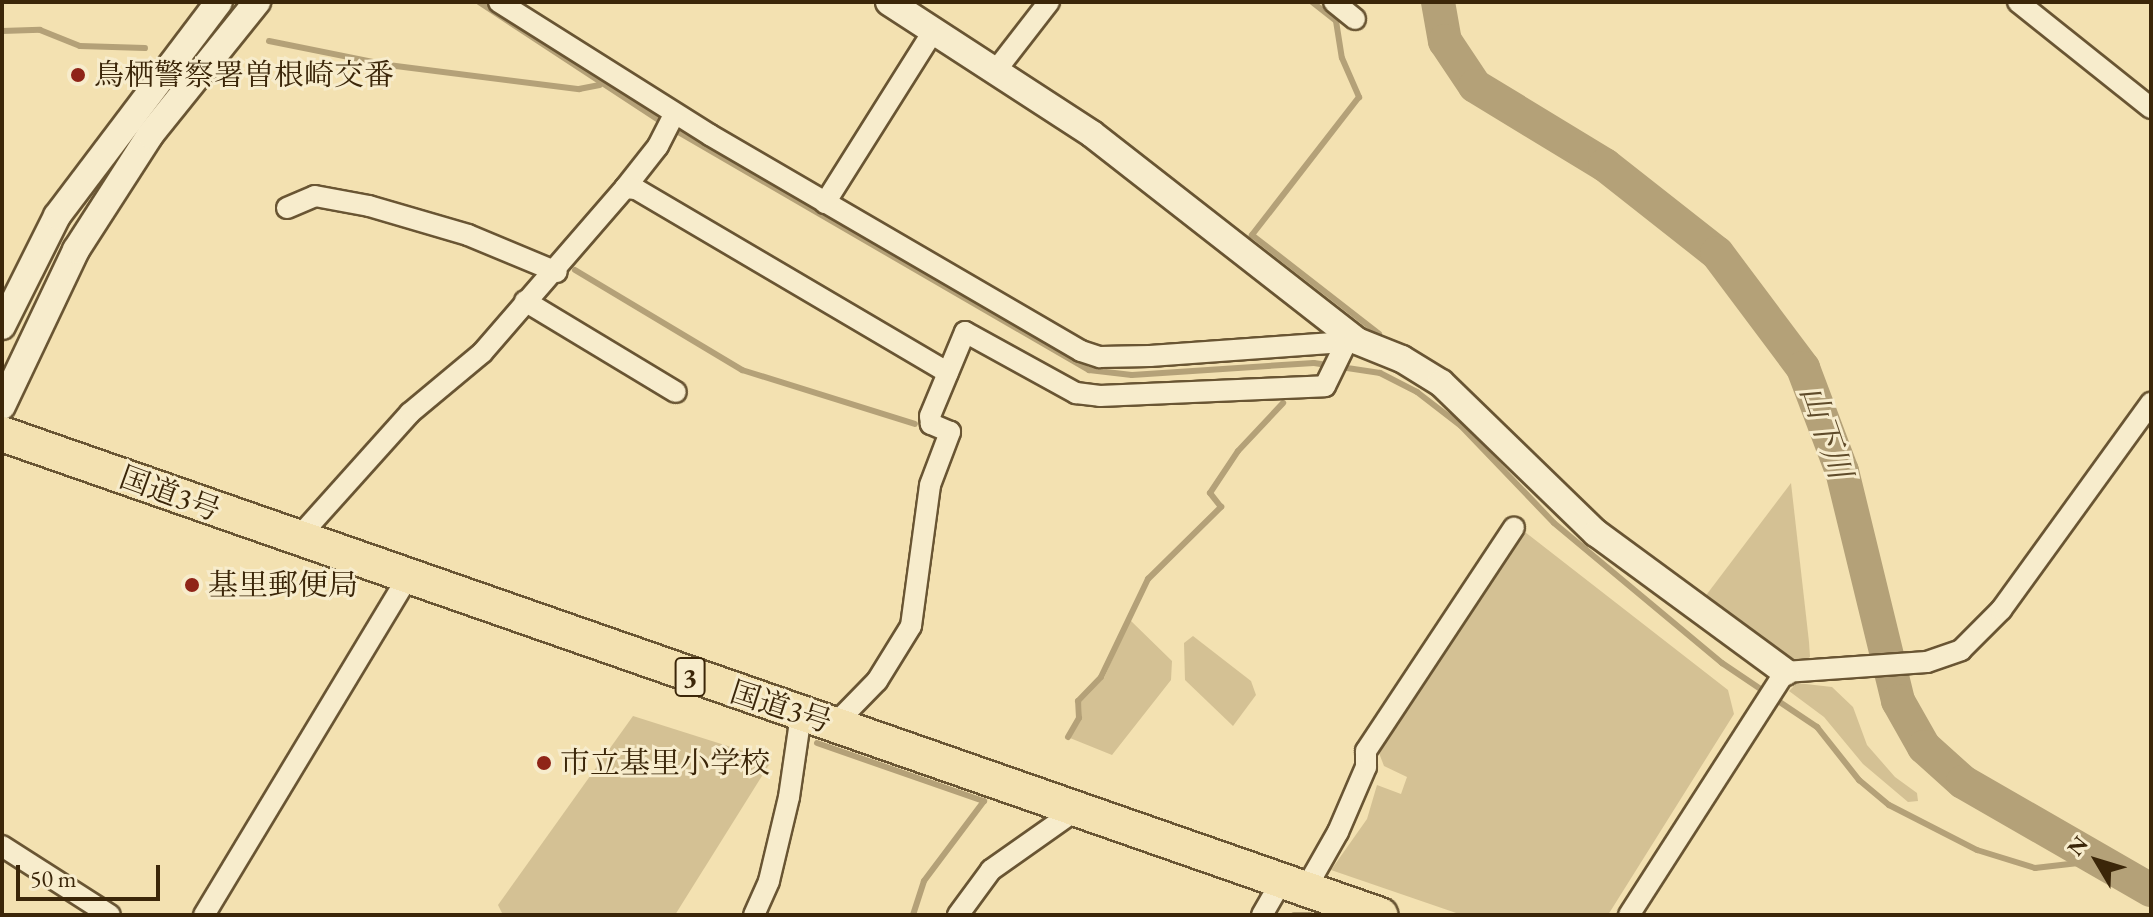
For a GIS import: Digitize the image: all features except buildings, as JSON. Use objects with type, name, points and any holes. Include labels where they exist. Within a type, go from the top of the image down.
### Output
[{"type":"highway","name":"国道3号","points":[[2,434],[407,578],[1380,915]]},
{"type":"street","points":[[2,326],[57,216],[219,2]]},
{"type":"street","points":[[2,406],[76,250],[150,135],[257,2]]},
{"type":"street","points":[[499,2],[674,114],[1054,336],[1100,357],[1352,342]]},
{"type":"street","points":[[889,2],[997,69],[1092,134],[1352,342],[1402,359],[1441,383],[1596,533],[1785,672],[1827,673],[1927,662],[1961,650],[1984,631],[2151,403]]},
{"type":"street","points":[[997,69],[1049,2]]},
{"type":"street","points":[[1334,2],[1355,19]]},
{"type":"street","points":[[2018,2],[2151,108]]},
{"type":"street","points":[[825,203],[934,30]]},
{"type":"street","points":[[297,539],[410,413],[482,353],[525,301],[557,272],[658,146],[674,114]]},
{"type":"street","points":[[625,188],[636,189],[948,373]]},
{"type":"street","points":[[287,208],[315,196],[369,206],[468,235],[557,272]]},
{"type":"street","points":[[525,301],[676,392]]},
{"type":"street","points":[[835,724],[877,681],[911,626],[930,485],[950,432],[931,424],[930,416],[965,332],[1076,393],[1100,396],[1325,386],[1352,342]]},
{"type":"street","points":[[1262,915],[1293,886],[1338,832],[1366,767],[1366,751],[1514,527]]},
{"type":"street","points":[[204,915],[407,578]]},
{"type":"street","points":[[1629,915],[1757,711],[1785,672]]},
{"type":"street","points":[[754,915],[773,867],[801,715]]},
{"type":"street","points":[[958,915],[991,870],[1076,810]]},
{"type":"street","points":[[2,846],[110,915]]},
{"type":"shaded area","points":[[1791,483],[1809,642],[1810,657],[1804,661],[1785,658],[1701,602]]},
{"type":"shaded area","points":[[1525,532],[1728,690],[1734,714],[1608,915],[1462,915],[1331,870],[1367,819],[1377,785],[1401,794],[1407,777],[1384,766],[1377,748]]},
{"type":"shaded area","points":[[1130,620],[1172,661],[1171,680],[1112,755],[1070,738],[1082,718],[1081,702],[1104,678]]},
{"type":"shaded area","points":[[1193,636],[1251,681],[1256,695],[1233,726],[1185,680],[1184,643]]},
{"type":"shaded area","points":[[1797,683],[1832,687],[1853,707],[1867,745],[1895,777],[1917,793],[1918,801],[1908,802],[1863,764],[1824,717],[1789,691]]},
{"type":"shaded area","points":[[633,716],[772,760],[675,915],[503,915],[498,905]]},
{"type":"waterway","points":[[479,2],[663,123]]},
{"type":"waterway","points":[[1312,2],[1336,21],[1342,58],[1359,97],[1252,235],[1379,334]]},
{"type":"waterway","name":"山下川","points":[[1438,2],[1445,41],[1475,86],[1605,165],[1717,253],[1803,368],[1842,471],[1898,701],[1924,747],[1963,782],[2151,890]]},
{"type":"waterway","points":[[2,31],[40,30],[80,46],[145,48]]},
{"type":"waterway","points":[[269,41],[388,65],[579,89],[600,85]]},
{"type":"waterway","points":[[673,129],[1089,370],[1132,375],[1314,363],[1380,373],[1417,392],[1461,426],[1554,523],[1722,663],[1817,727],[1859,780],[1889,805],[1977,850],[2035,868],[2096,861]]},
{"type":"waterway","points":[[575,270],[742,370],[915,424]]},
{"type":"waterway","points":[[1068,737],[1079,718],[1078,701],[1101,677],[1148,579],[1221,507],[1210,493],[1238,451],[1283,403]]},
{"type":"waterway","points":[[817,743],[984,801],[924,881],[913,915]]},
{"type":"waterway","points":[[1294,915],[1310,915]]},
{"type":"place","name":"鳥栖警察署曽根崎交番","points":[[78,75]]},
{"type":"place","name":"基里郵便局","points":[[192,585]]},
{"type":"place","name":"市立基里小学校","points":[[544,763]]}]
